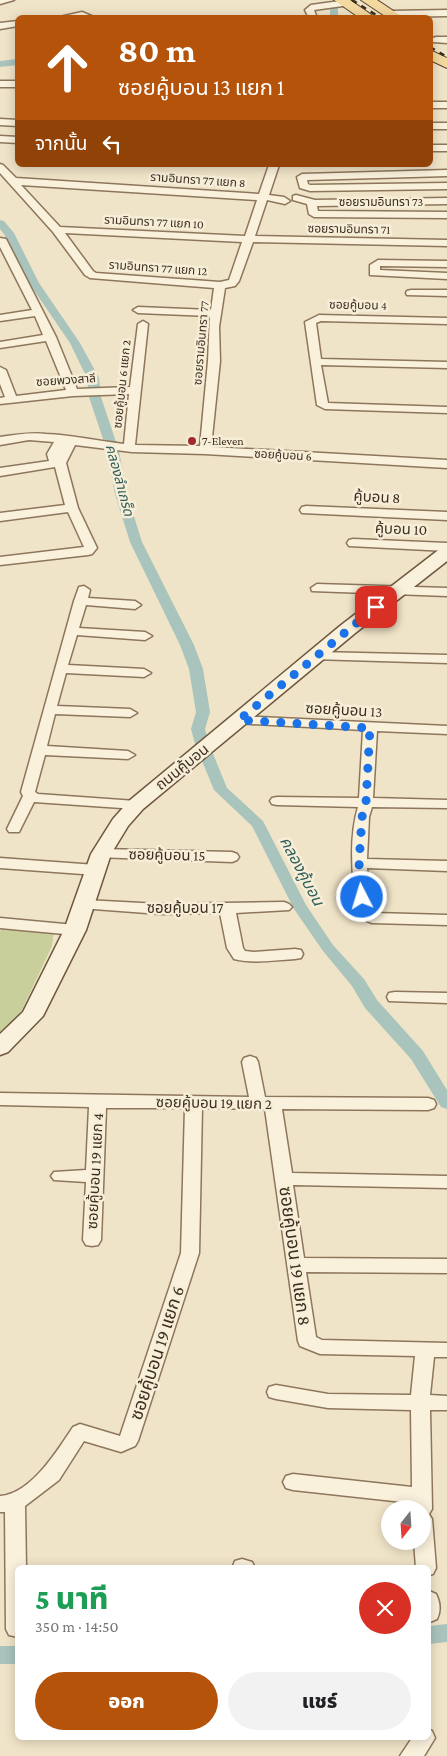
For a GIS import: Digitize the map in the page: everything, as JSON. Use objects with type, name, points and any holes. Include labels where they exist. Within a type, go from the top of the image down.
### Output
[{"type":"main road","points":[[368,0],[393,15]]},
{"type":"main road","points":[[344,2],[365,15]]},
{"type":"main road","name":"ถนนคู้บอน","points":[[0,1047],[32,1016],[85,906],[99,862],[120,823],[136,805],[447,552]]},
{"type":"street","points":[[0,2],[10,0]]},
{"type":"street","points":[[312,15],[309,10],[311,8],[344,2]]},
{"type":"street","points":[[412,15],[447,13]]},
{"type":"street","points":[[0,26],[15,24]]},
{"type":"street","points":[[0,84],[15,84]]},
{"type":"street","points":[[433,105],[447,104]]},
{"type":"street","points":[[0,122],[15,123]]},
{"type":"street","points":[[433,126],[447,126]]},
{"type":"street","points":[[0,140],[15,140]]},
{"type":"street","points":[[433,148],[447,148]]},
{"type":"street","points":[[0,167],[57,230]]},
{"type":"street","name":"ซอยรามอินทรา 77","points":[[206,450],[214,361],[214,327],[220,285],[231,284],[234,281],[273,167]]},
{"type":"street","points":[[447,173],[427,169],[306,175],[302,177],[303,186],[310,188],[447,186]]},
{"type":"street","points":[[427,169],[432,186]]},
{"type":"street","name":"รามอินทรา 77 แยก 8","points":[[12,181],[263,197],[285,201]]},
{"type":"street","points":[[296,198],[315,202],[447,201]]},
{"type":"street","name":"ซอยรามอินทรา 73","points":[[315,202],[312,204],[314,214],[447,215]]},
{"type":"street","name":"รามอินทรา 77 แยก 10","points":[[57,230],[250,239]]},
{"type":"street","name":"รามอินทรา 77 แยก 12","points":[[57,230],[89,273],[94,276],[220,285]]},
{"type":"street","name":"ซอยรามอินทรา 71","points":[[250,239],[447,243]]},
{"type":"street","points":[[2,241],[39,312],[75,393]]},
{"type":"street","points":[[447,264],[378,263],[375,264],[374,273],[447,276]]},
{"type":"street","points":[[0,267],[14,266]]},
{"type":"street","points":[[411,292],[447,293]]},
{"type":"street","points":[[138,310],[216,313]]},
{"type":"street","points":[[0,318],[39,312]]},
{"type":"street","name":"ซอยคู้บอน 4","points":[[316,362],[310,322],[313,319],[447,321]]},
{"type":"street","name":"ซอยคู้บอน 6 แยก 2","points":[[123,447],[135,390],[143,324]]},
{"type":"street","points":[[0,346],[51,338]]},
{"type":"street","points":[[447,365],[316,362],[321,403],[325,406],[447,410]]},
{"type":"street","points":[[0,370],[12,400]]},
{"type":"street","name":"ซอยพวงสาลี","points":[[0,401],[75,393],[135,390]]},
{"type":"street","name":"ซอยคู้บอน 6","points":[[0,442],[29,437],[123,447],[447,464]]},
{"type":"street","points":[[0,561],[90,550],[91,548],[72,508],[60,463],[67,441]]},
{"type":"street","points":[[0,472],[60,463]]},
{"type":"street","points":[[0,517],[72,508]]},
{"type":"street","name":"คู้บอน 8","points":[[306,510],[447,516]]},
{"type":"street","name":"คู้บอน 10","points":[[353,543],[447,547]]},
{"type":"street","points":[[317,588],[447,592]]},
{"type":"street","points":[[14,829],[30,796],[28,792],[38,750],[82,595],[135,605]]},
{"type":"street","points":[[71,630],[145,636]]},
{"type":"street","points":[[317,656],[447,658]]},
{"type":"street","points":[[60,668],[144,673]]},
{"type":"street","points":[[49,710],[130,713]]},
{"type":"street","name":"ซอยคู้บอน 13","points":[[239,720],[370,728],[447,730]]},
{"type":"street","points":[[370,728],[366,802],[362,817],[359,863],[364,913],[366,916],[447,920]]},
{"type":"street","points":[[38,750],[128,755]]},
{"type":"street","points":[[30,796],[136,805]]},
{"type":"street","points":[[277,801],[447,804]]},
{"type":"street","name":"ซอยคู้บอน 15","points":[[0,863],[99,862],[232,857]]},
{"type":"street","points":[[359,863],[447,866]]},
{"type":"street","name":"ซอยคู้บอน 17","points":[[85,906],[160,909],[284,906]]},
{"type":"street","points":[[227,907],[235,948],[240,955],[254,957],[295,954]]},
{"type":"street","points":[[0,923],[74,930]]},
{"type":"street","points":[[395,997],[447,998]]},
{"type":"street","name":"ซอยคู้บอน 19 แยก 8","points":[[250,1062],[265,1103],[284,1179],[307,1341],[320,1347],[425,1350]]},
{"type":"street","name":"ซอยคู้บอน 19 แยก 2","points":[[0,1099],[98,1102],[428,1104]]},
{"type":"street","name":"ซอยคู้บอน 19 แยก 4","points":[[92,1240],[98,1102]]},
{"type":"street","name":"ซอยคู้บอน 19 แยก 6","points":[[8,1504],[52,1474],[80,1432],[121,1444],[128,1440],[190,1253],[194,1102]]},
{"type":"street","points":[[60,1176],[95,1176]]},
{"type":"street","points":[[284,1179],[447,1182]]},
{"type":"street","points":[[297,1265],[447,1266]]},
{"type":"street","points":[[421,1500],[420,1402],[425,1350],[447,1350]]},
{"type":"street","points":[[276,1392],[328,1401],[447,1402]]},
{"type":"street","points":[[293,1482],[408,1500]]},
{"type":"street","points":[[8,1504],[15,1613]]},
{"type":"street","points":[[425,1550],[426,1565]]},
{"type":"street","points":[[412,1756],[423,1740]]},
{"type":"green space","points":[[2,927],[54,930],[52,946],[19,1016],[0,1040],[0,932]]},
{"type":"waterway","points":[[334,8],[334,15]]},
{"type":"waterway","points":[[0,64],[15,62]]},
{"type":"waterway","name":"คลองลำเกร็ด","points":[[0,223],[9,233],[34,283],[75,343],[93,378],[95,397],[113,451],[121,494],[136,542],[187,645],[196,669],[203,712],[198,729],[202,744],[221,790],[258,824],[299,906],[328,948],[358,983],[371,1004],[417,1055],[447,1103]]},
{"type":"waterway","name":"คลองคู้บอน","points":[[431,1635],[447,1633]]},
{"type":"waterway","name":"คลองคู้บอน","points":[[0,1655],[15,1655]]},
{"type":"railway","points":[[352,0],[376,15]]},
{"type":"railway","points":[[433,49],[447,57]]},
{"type":"place","name":"7-Eleven","points":[[192,441]]},
{"type":"route","points":[[362,897],[359,863],[362,817],[366,802],[370,728],[239,720],[376,607]]}]
